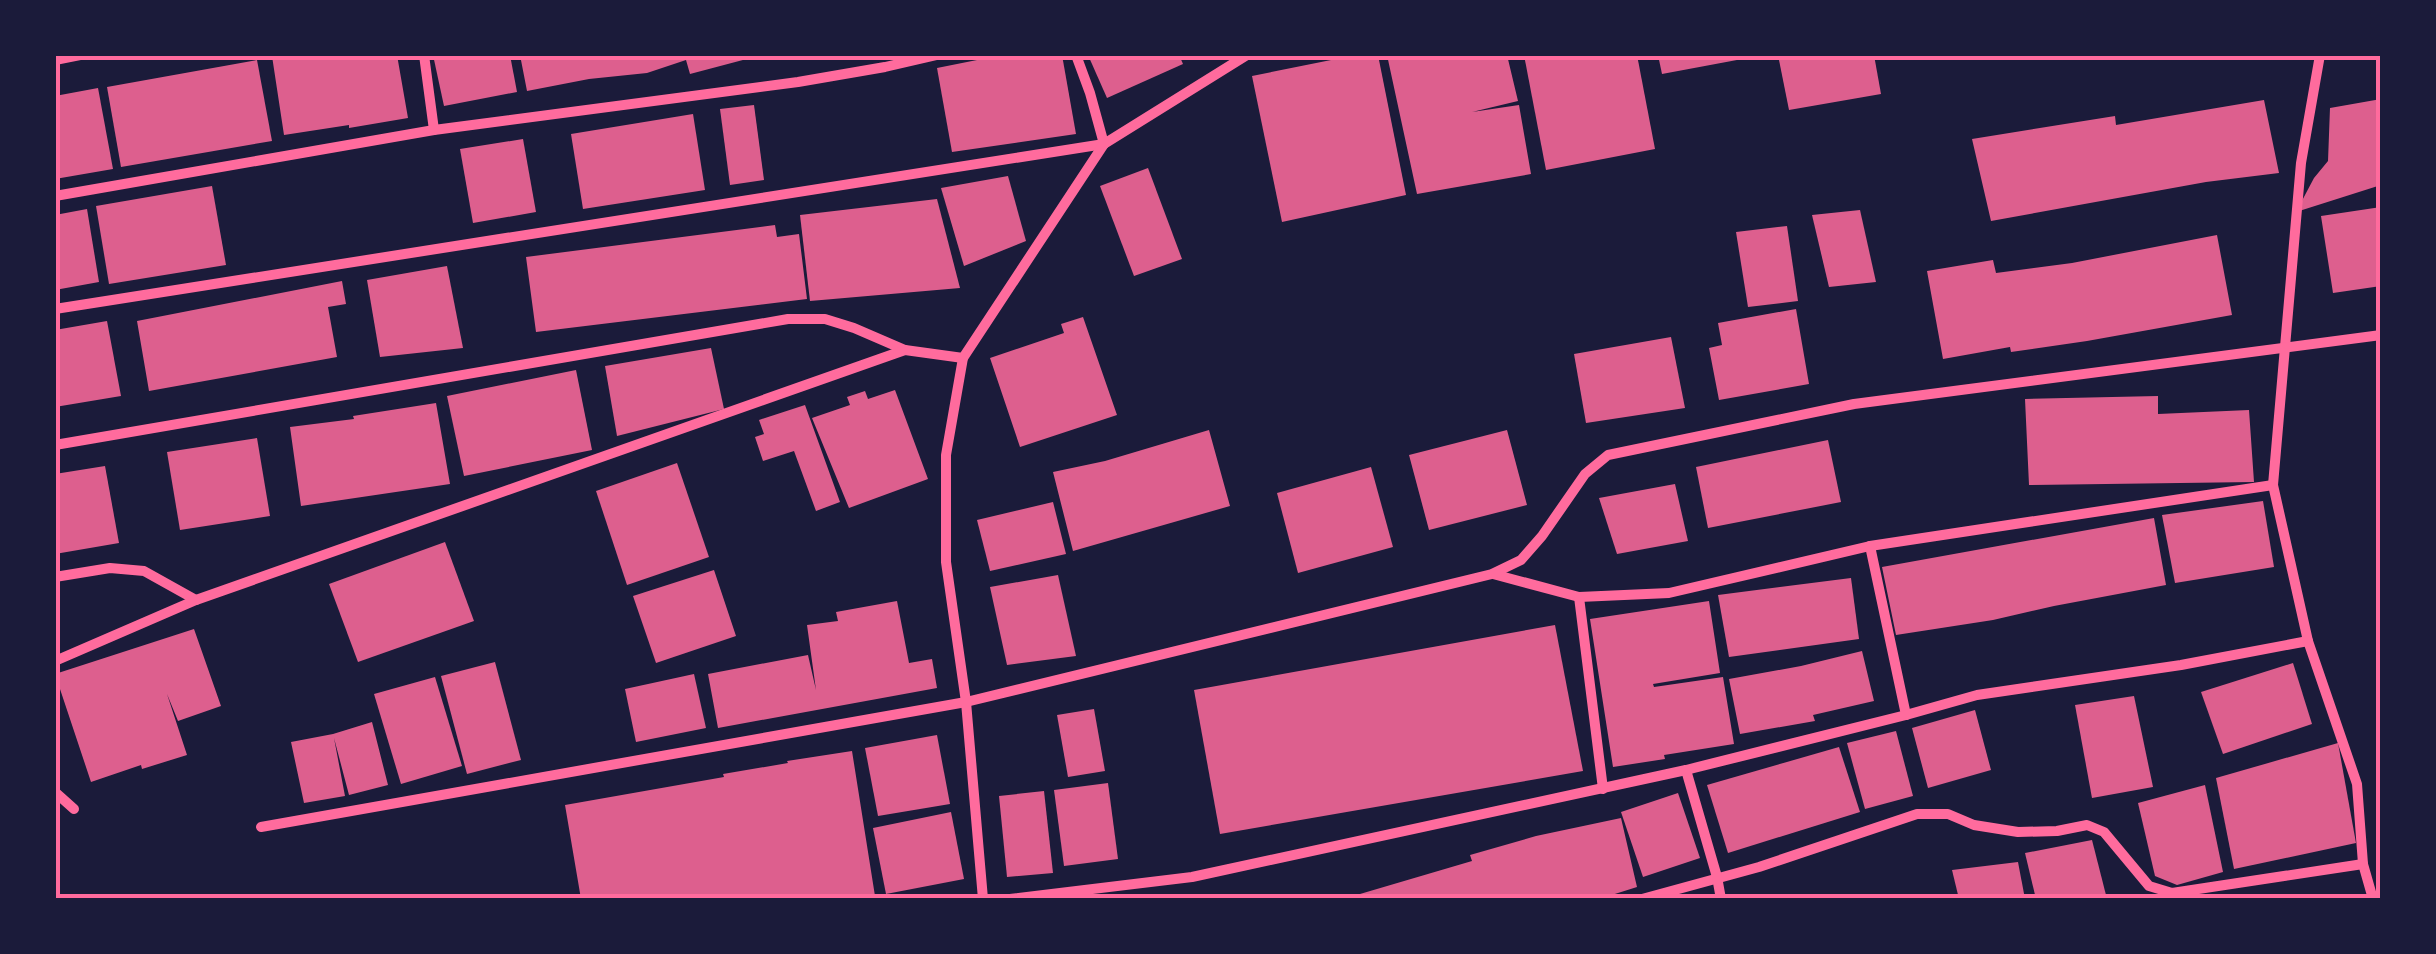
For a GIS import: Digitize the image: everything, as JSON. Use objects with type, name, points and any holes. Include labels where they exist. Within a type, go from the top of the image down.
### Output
[{"type":"street","points":[[55,60],[80,55]]},
{"type":"street","points":[[424,55],[434,130]]},
{"type":"street","points":[[55,196],[434,130],[798,82],[936,55]]},
{"type":"street","points":[[1076,55],[1104,144]]},
{"type":"street","points":[[55,309],[1104,144],[1248,55]]},
{"type":"street","points":[[2320,55],[2301,162],[2273,485],[2308,640],[2357,784],[2364,864],[2373,899]]},
{"type":"street","points":[[983,899],[966,702],[946,562],[946,455],[963,358],[1104,144]]},
{"type":"street","points":[[55,444],[788,319],[825,319],[906,350],[963,358]]},
{"type":"street","points":[[260,826],[966,702],[1492,574],[1522,560],[1585,474],[1608,455],[1854,404],[2381,335]]},
{"type":"street","points":[[55,661],[196,600],[906,350]]},
{"type":"street","points":[[1492,574],[1579,597],[1669,594],[1870,546],[2273,485]]},
{"type":"street","points":[[1870,546],[1906,716]]},
{"type":"street","points":[[55,577],[110,568],[144,572],[196,600]]},
{"type":"street","points":[[1579,597],[1603,789]]},
{"type":"street","points":[[1010,899],[1192,877],[1686,770],[1977,695],[2180,665],[2308,640]]},
{"type":"street","points":[[1686,770],[1721,899]]},
{"type":"street","points":[[55,792],[74,809]]},
{"type":"street","points":[[1642,899],[1759,867],[1917,814],[1948,814],[1974,825],[2018,832],[2087,825],[2104,832],[2149,886],[2172,893],[2364,864]]},
{"type":"building","points":[[397,55],[408,118],[284,135],[272,56]]},
{"type":"building","points":[[433,55],[510,55],[517,92],[444,106]]},
{"type":"building","points":[[520,55],[758,56],[690,74],[686,60],[647,73],[527,91]]},
{"type":"building","points":[[1002,55],[1062,55],[1076,134],[952,152],[937,68]]},
{"type":"building","points":[[1088,55],[1179,55],[1183,64],[1107,98]]},
{"type":"building","points":[[1356,55],[1378,55],[1406,195],[1282,222],[1252,76]]},
{"type":"building","points":[[1387,55],[1507,55],[1518,101],[1472,112],[1519,105],[1531,174],[1417,194]]},
{"type":"building","points":[[1524,55],[1637,55],[1655,149],[1546,170]]},
{"type":"building","points":[[1658,55],[1753,55],[1753,57],[1662,74]]},
{"type":"building","points":[[1778,55],[1874,55],[1881,94],[1789,110]]},
{"type":"building","points":[[257,60],[272,141],[121,167],[107,87]]},
{"type":"building","points":[[98,88],[113,169],[55,179],[55,96]]},
{"type":"building","points":[[2381,99],[2381,185],[2296,212],[2328,161],[2330,108]]},
{"type":"building","points":[[2264,100],[2279,173],[2206,182],[1991,221],[1972,139],[2115,116],[2116,125]]},
{"type":"building","points":[[754,105],[764,180],[730,185],[720,109]]},
{"type":"building","points":[[693,114],[705,190],[583,209],[571,134]]},
{"type":"building","points":[[523,139],[536,212],[473,223],[460,149]]},
{"type":"building","points":[[1148,168],[1182,259],[1134,276],[1100,186]]},
{"type":"building","points":[[1008,176],[1026,241],[964,266],[941,188]]},
{"type":"building","points":[[212,186],[226,265],[109,284],[96,206]]},
{"type":"building","points":[[937,199],[960,288],[810,301],[800,215]]},
{"type":"building","points":[[2381,207],[2381,286],[2333,293],[2321,216]]},
{"type":"building","points":[[87,209],[99,282],[55,290],[55,215]]},
{"type":"building","points":[[1860,210],[1876,282],[1829,287],[1812,215]]},
{"type":"building","points":[[775,225],[777,237],[799,234],[807,299],[536,332],[526,257]]},
{"type":"building","points":[[1787,226],[1798,301],[1748,307],[1736,232]]},
{"type":"building","points":[[2217,235],[2232,315],[2087,341],[2011,352],[2010,347],[1943,359],[1927,271],[1993,260],[1996,273],[2072,263]]},
{"type":"building","points":[[447,266],[463,348],[380,357],[367,280]]},
{"type":"building","points":[[342,281],[346,304],[328,307],[337,357],[149,391],[137,321]]},
{"type":"building","points":[[1796,309],[1809,384],[1719,400],[1709,348],[1722,345],[1718,323]]},
{"type":"building","points":[[1083,317],[1117,415],[1020,447],[990,358],[1064,333],[1061,324]]},
{"type":"building","points":[[107,321],[121,396],[55,407],[55,330]]},
{"type":"building","points":[[1671,337],[1685,408],[1586,423],[1574,354]]},
{"type":"building","points":[[711,348],[724,409],[617,436],[605,366]]},
{"type":"building","points":[[576,370],[592,450],[464,476],[447,396]]},
{"type":"building","points":[[895,390],[928,479],[849,508],[812,418],[850,405],[847,397],[865,391],[868,399]]},
{"type":"building","points":[[2158,396],[2158,414],[2249,410],[2254,482],[2029,485],[2025,399]]},
{"type":"building","points":[[436,403],[450,484],[301,506],[290,427]]},
{"type":"building","points":[[805,405],[840,502],[816,511],[794,451],[763,461],[755,437],[764,434],[759,420]]},
{"type":"building","points":[[1209,430],[1230,506],[1073,551],[1053,472]]},
{"type":"building","points":[[1507,430],[1527,505],[1429,530],[1409,455]]},
{"type":"building","points":[[257,438],[270,516],[180,530],[167,452]]},
{"type":"building","points":[[1828,440],[1841,502],[1708,528],[1696,467]]},
{"type":"building","points":[[677,463],[709,557],[627,585],[596,491]]},
{"type":"building","points":[[105,466],[119,543],[55,554],[55,474]]},
{"type":"building","points":[[1371,467],[1393,547],[1298,573],[1277,493]]},
{"type":"building","points":[[1675,484],[1688,541],[1617,554],[1599,498]]},
{"type":"building","points":[[2263,501],[2274,567],[2175,583],[2162,515]]},
{"type":"building","points":[[1053,502],[1066,554],[990,571],[977,520]]},
{"type":"building","points":[[2154,518],[2166,585],[1896,635],[1882,567]]},
{"type":"building","points":[[445,542],[474,621],[358,662],[329,584]]},
{"type":"building","points":[[714,570],[736,636],[656,663],[633,596]]},
{"type":"building","points":[[1058,575],[1076,656],[1007,665],[990,587]]},
{"type":"building","points":[[1851,578],[1859,639],[1729,657],[1718,595]]},
{"type":"building","points":[[897,601],[909,663],[932,659],[937,688],[718,728],[708,674],[808,655],[816,690],[807,625],[838,621],[836,612]]},
{"type":"building","points":[[1709,601],[1720,673],[1653,684],[1654,687],[1723,677],[1734,744],[1613,767],[1590,619]]},
{"type":"building","points":[[1555,625],[1583,771],[1220,834],[1194,690]]},
{"type":"building","points":[[194,629],[221,706],[178,721],[167,694],[187,755],[91,782],[55,674]]},
{"type":"building","points":[[1862,651],[1874,701],[1813,715],[1815,721],[1740,734],[1729,679]]},
{"type":"building","points":[[495,662],[521,760],[467,774],[441,676]]},
{"type":"building","points":[[2293,663],[2312,724],[2223,754],[2201,692]]},
{"type":"building","points":[[694,674],[706,728],[636,742],[625,689]]},
{"type":"building","points":[[435,677],[462,766],[401,784],[374,694]]},
{"type":"building","points":[[2134,696],[2153,787],[2092,798],[2075,705]]},
{"type":"building","points":[[1094,709],[1105,771],[1068,777],[1057,715]]},
{"type":"building","points":[[1975,710],[1991,770],[1928,788],[1912,728]]},
{"type":"building","points":[[372,722],[388,785],[349,795],[334,738],[345,796],[304,803],[291,742]]},
{"type":"building","points":[[1896,731],[1913,796],[1865,809],[1847,743]]},
{"type":"building","points":[[937,735],[950,804],[878,816],[865,748]]},
{"type":"building","points":[[2338,743],[2356,843],[2234,869],[2216,778]]},
{"type":"building","points":[[1839,747],[1860,812],[1728,853],[1707,785]]},
{"type":"building","points":[[852,751],[875,896],[581,899],[565,805]]},
{"type":"building","points":[[1108,783],[1118,859],[1064,866],[1054,790]]},
{"type":"building","points":[[2205,785],[2223,872],[2177,885],[2155,876],[2138,803]]},
{"type":"building","points":[[1044,791],[1053,873],[1007,877],[999,796]]},
{"type":"building","points":[[1678,793],[1700,858],[1643,877],[1621,812]]},
{"type":"building","points":[[951,812],[964,879],[886,894],[873,828]]},
{"type":"building","points":[[1621,818],[1637,887],[1599,899],[1343,899],[1472,861],[1470,855]]},
{"type":"building","points":[[2092,840],[2107,899],[2036,899],[2025,853]]},
{"type":"building","points":[[2018,862],[2025,899],[1959,899],[1952,870]]}]
